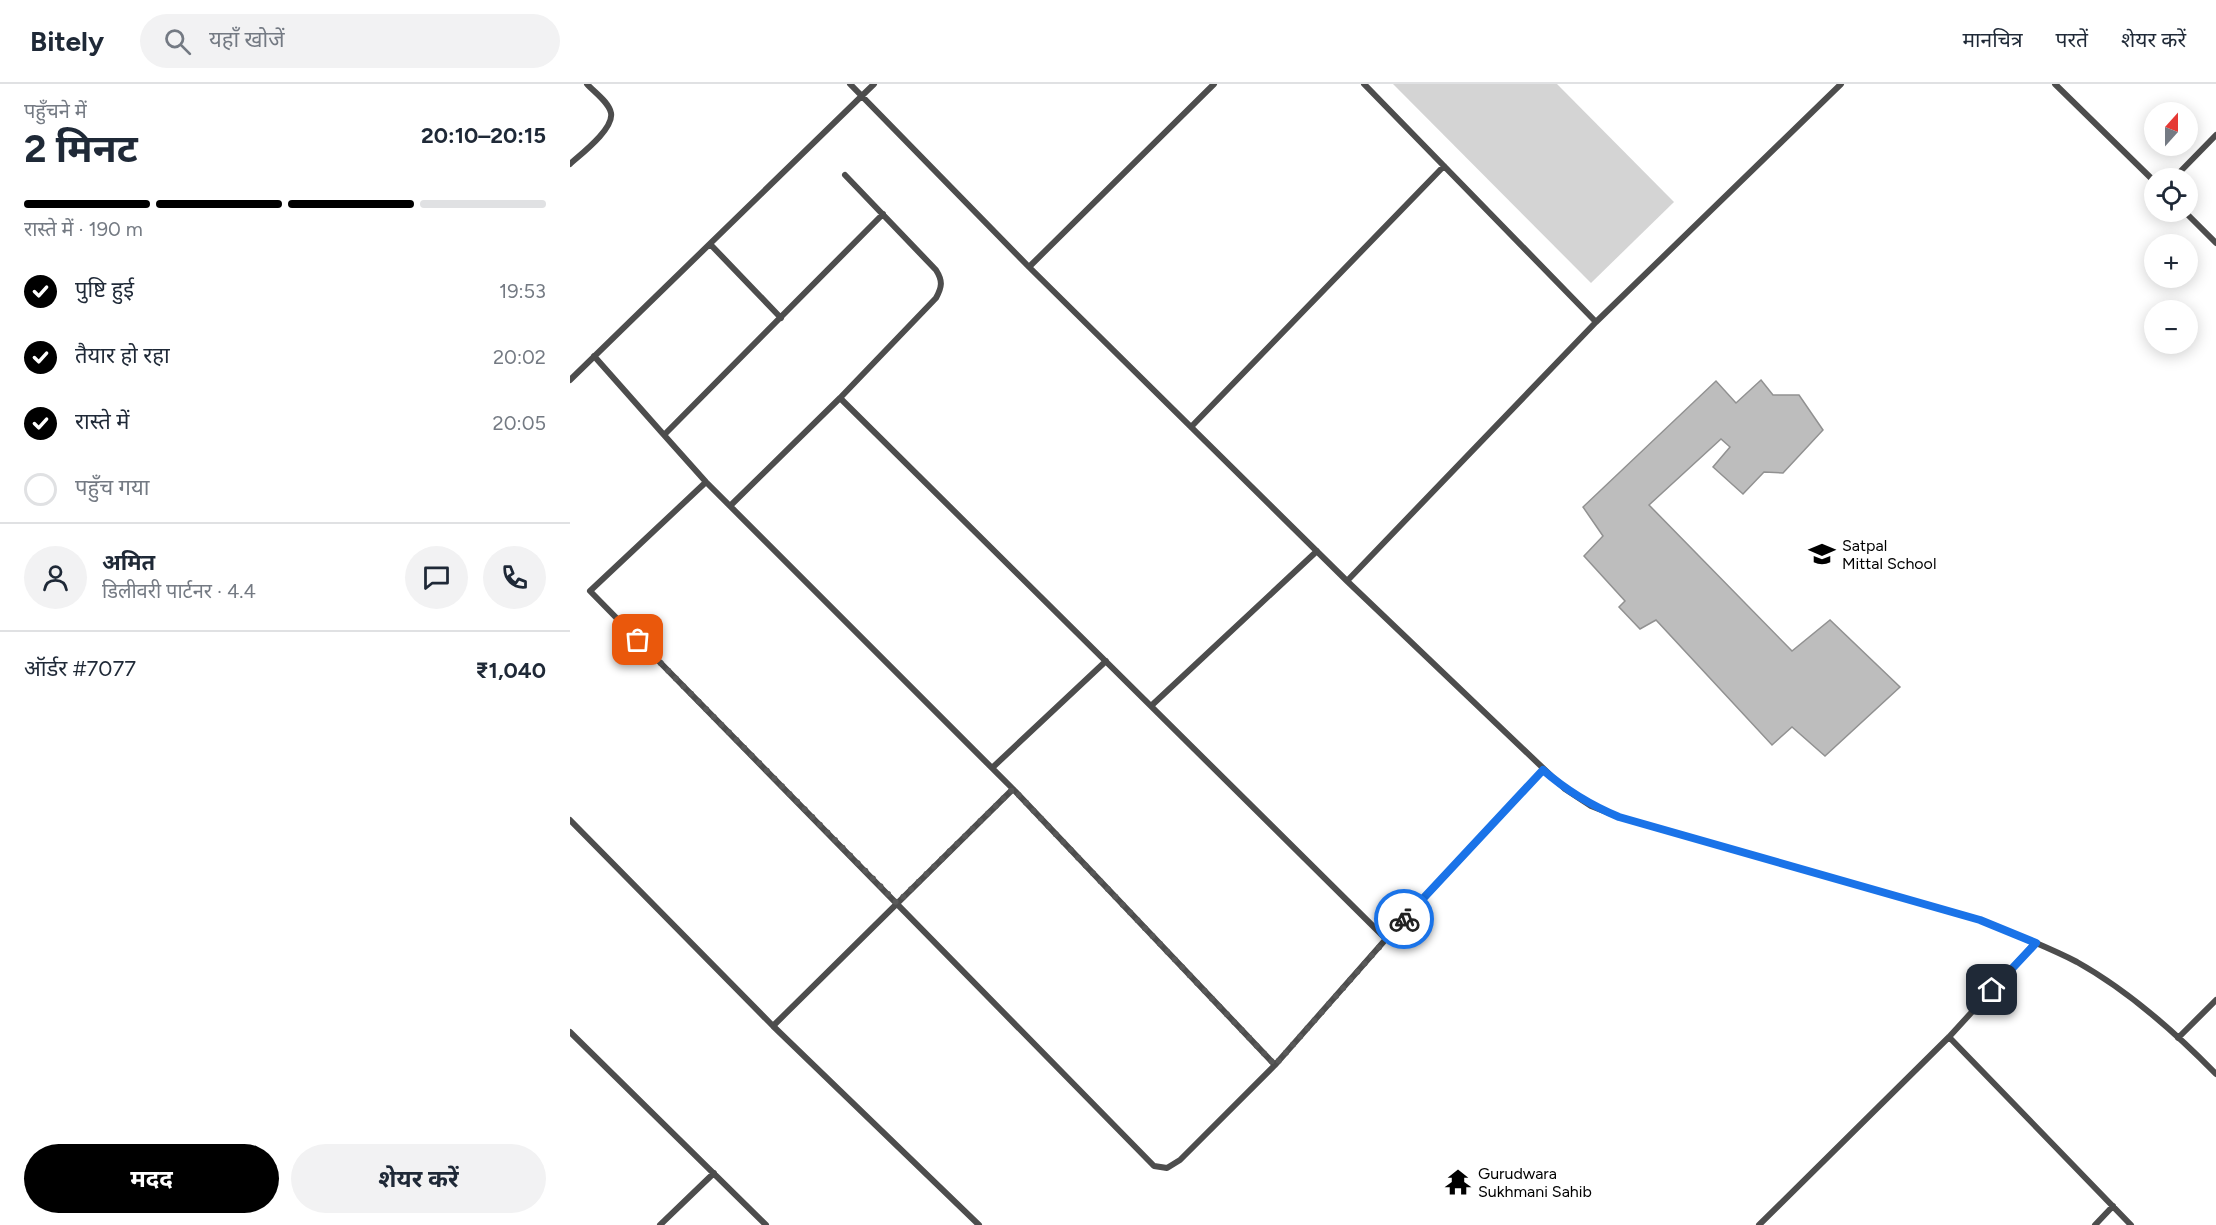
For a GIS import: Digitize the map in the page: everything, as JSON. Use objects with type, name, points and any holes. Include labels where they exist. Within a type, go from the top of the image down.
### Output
[{"type":"street","points":[[570,164],[610,124],[611,113],[606,104],[586,84]]},
{"type":"street","points":[[850,84],[1029,267],[1347,581],[1565,789],[1591,806],[1619,817],[1980,920],[2036,943],[2077,963],[2126,993],[2216,1074]]},
{"type":"street","points":[[570,380],[874,84]]},
{"type":"street","points":[[1029,267],[1215,84]]},
{"type":"street","points":[[1364,84],[1596,322]]},
{"type":"street","points":[[1347,581],[1596,322],[1841,84]]},
{"type":"street","points":[[2055,84],[2144,171]]},
{"type":"street","points":[[2184,168],[2216,135]]},
{"type":"street","points":[[1191,427],[1444,166]]},
{"type":"street","points":[[730,506],[840,398],[936,298],[941,288],[941,278],[936,270],[845,175]]},
{"type":"street","points":[[664,435],[883,214]]},
{"type":"street","points":[[2195,222],[2216,243]]},
{"type":"street","points":[[710,244],[781,318]]},
{"type":"street","points":[[594,356],[706,482],[1013,789],[1275,1065]]},
{"type":"street","points":[[840,398],[1386,939]]},
{"type":"street","points":[[706,482],[590,591],[1154,1166],[1167,1168],[1180,1160],[1275,1065],[1386,939],[1543,770]]},
{"type":"street","points":[[1151,706],[1317,551]]},
{"type":"street","points":[[992,768],[1106,661]]},
{"type":"street","points":[[773,1026],[1013,789]]},
{"type":"street","points":[[570,820],[773,1026],[979,1225]]},
{"type":"street","points":[[1759,1225],[1949,1037],[2036,943]]},
{"type":"street","points":[[2178,1038],[2216,1000]]},
{"type":"street","points":[[570,1032],[766,1225]]},
{"type":"street","points":[[1949,1037],[2132,1225]]},
{"type":"street","points":[[660,1225],[714,1173]]},
{"type":"street","points":[[2095,1225],[2113,1206]]},
{"type":"shaded area","points":[[1393,84],[1557,84],[1674,202],[1591,283]]},
{"type":"building","points":[[1761,380],[1773,395],[1799,395],[1823,430],[1783,473],[1764,472],[1743,494],[1713,467],[1730,447],[1721,439],[1649,505],[1792,651],[1830,620],[1900,687],[1825,756],[1792,727],[1772,745],[1656,620],[1640,629],[1619,607],[1625,601],[1584,556],[1603,536],[1583,507],[1716,381],[1736,403]]},
{"type":"way so far","points":[[638,640],[897,903],[1013,789],[1275,1065],[1404,919]]},
{"type":"place","name":"Satpal Mittal School","points":[[1822,554]]},
{"type":"place","name":"Gurudwara Sukhmani Sahib","points":[[1458,1182]]},
{"type":"route","points":[[1404,919],[1543,770],[1565,789],[1591,806],[1619,817],[1980,920],[2036,943],[1992,990]]}]
